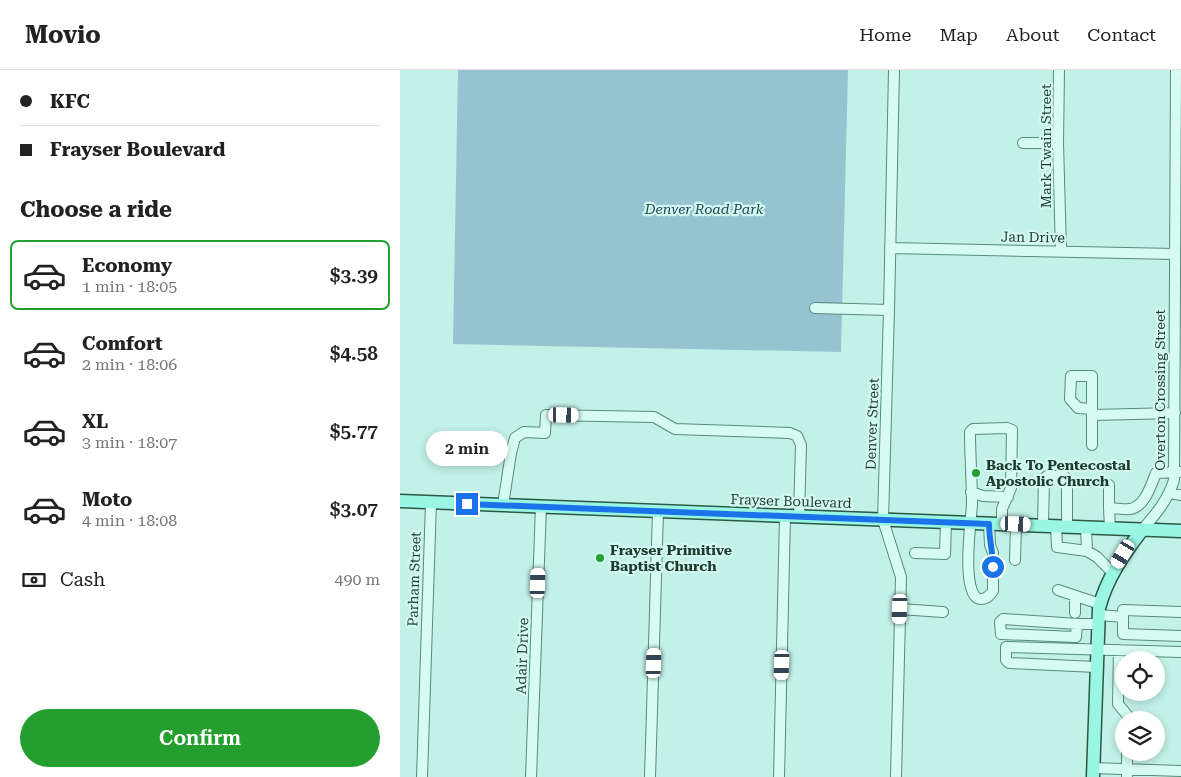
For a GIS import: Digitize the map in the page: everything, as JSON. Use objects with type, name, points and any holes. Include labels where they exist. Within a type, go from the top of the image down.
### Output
[{"type":"main road","name":"Frayser Boulevard","points":[[400,501],[1181,531]]},
{"type":"main road","name":"Overton Crossing Street","points":[[1093,772],[1099,614],[1112,572],[1123,554],[1142,530]]},
{"type":"street","name":"Denver Street","points":[[894,70],[883,520],[901,577],[896,777]]},
{"type":"street","name":"Mark Twain Street","points":[[1059,70],[1058,144],[1061,251]]},
{"type":"street","name":"Overton Crossing Street","points":[[1142,530],[1162,506],[1170,493],[1178,472],[1178,425],[1175,413],[1178,328],[1175,254],[1178,235],[1179,178],[1176,70]]},
{"type":"street","points":[[1022,143],[1058,144]]},
{"type":"street","name":"Jan Drive","points":[[890,248],[1175,254]]},
{"type":"street","points":[[815,308],[889,310]]},
{"type":"street","points":[[1092,445],[1092,412],[1175,413]]},
{"type":"street","points":[[503,504],[515,438],[524,432],[545,432],[546,415],[654,417],[675,428],[790,432],[797,436],[801,445],[799,517]]},
{"type":"street","points":[[1007,428],[1012,430],[1011,488],[1008,496],[996,524],[990,545],[993,553],[993,591],[990,596],[983,600],[977,599],[972,592],[969,580],[970,432],[973,429],[1007,428]]},
{"type":"street","points":[[1109,508],[1130,509],[1137,506],[1142,502],[1156,473],[1178,472]]},
{"type":"street","points":[[1042,525],[1044,479],[1047,476],[1064,476],[1067,478],[1062,526],[1057,547],[1087,550],[1112,572]]},
{"type":"street","points":[[1109,485],[1110,528]]},
{"type":"street","points":[[971,492],[983,496],[1008,496]]},
{"type":"street","points":[[1170,493],[1181,495]]},
{"type":"street","name":"Parham Street","points":[[422,777],[431,502]]},
{"type":"street","name":"Adair Drive","points":[[531,777],[541,506]]},
{"type":"street","points":[[650,777],[658,510]]},
{"type":"street","points":[[779,777],[786,516]]},
{"type":"street","points":[[915,553],[945,554],[946,522]]},
{"type":"street","points":[[1015,560],[1016,524]]},
{"type":"street","points":[[1086,527],[1087,550]]},
{"type":"street","points":[[1058,590],[1075,596],[1099,614],[1123,617]]},
{"type":"street","points":[[1074,613],[1075,596]]},
{"type":"street","points":[[900,609],[943,612]]},
{"type":"street","points":[[1181,612],[1123,610],[1123,634],[1181,636]]},
{"type":"street","points":[[1076,624],[1076,637],[1001,634],[1000,622],[1003,619],[1076,624],[1099,614]]},
{"type":"street","points":[[1096,667],[1009,663],[1006,660],[1006,647],[1181,652]]},
{"type":"street","points":[[1119,650],[1118,704],[1124,711]]},
{"type":"street","points":[[1093,772],[1181,772]]},
{"type":"green space","name":"Denver Road Park","points":[[458,70],[848,70],[841,352],[453,344]]},
{"type":"place","name":"Back To Pentecostal Apostolic Church","points":[[976,473]]},
{"type":"place","name":"Frayser Primitive Baptist Church","points":[[600,558]]},
{"type":"route","points":[[467,504],[560,506],[989,524],[993,567]]}]
